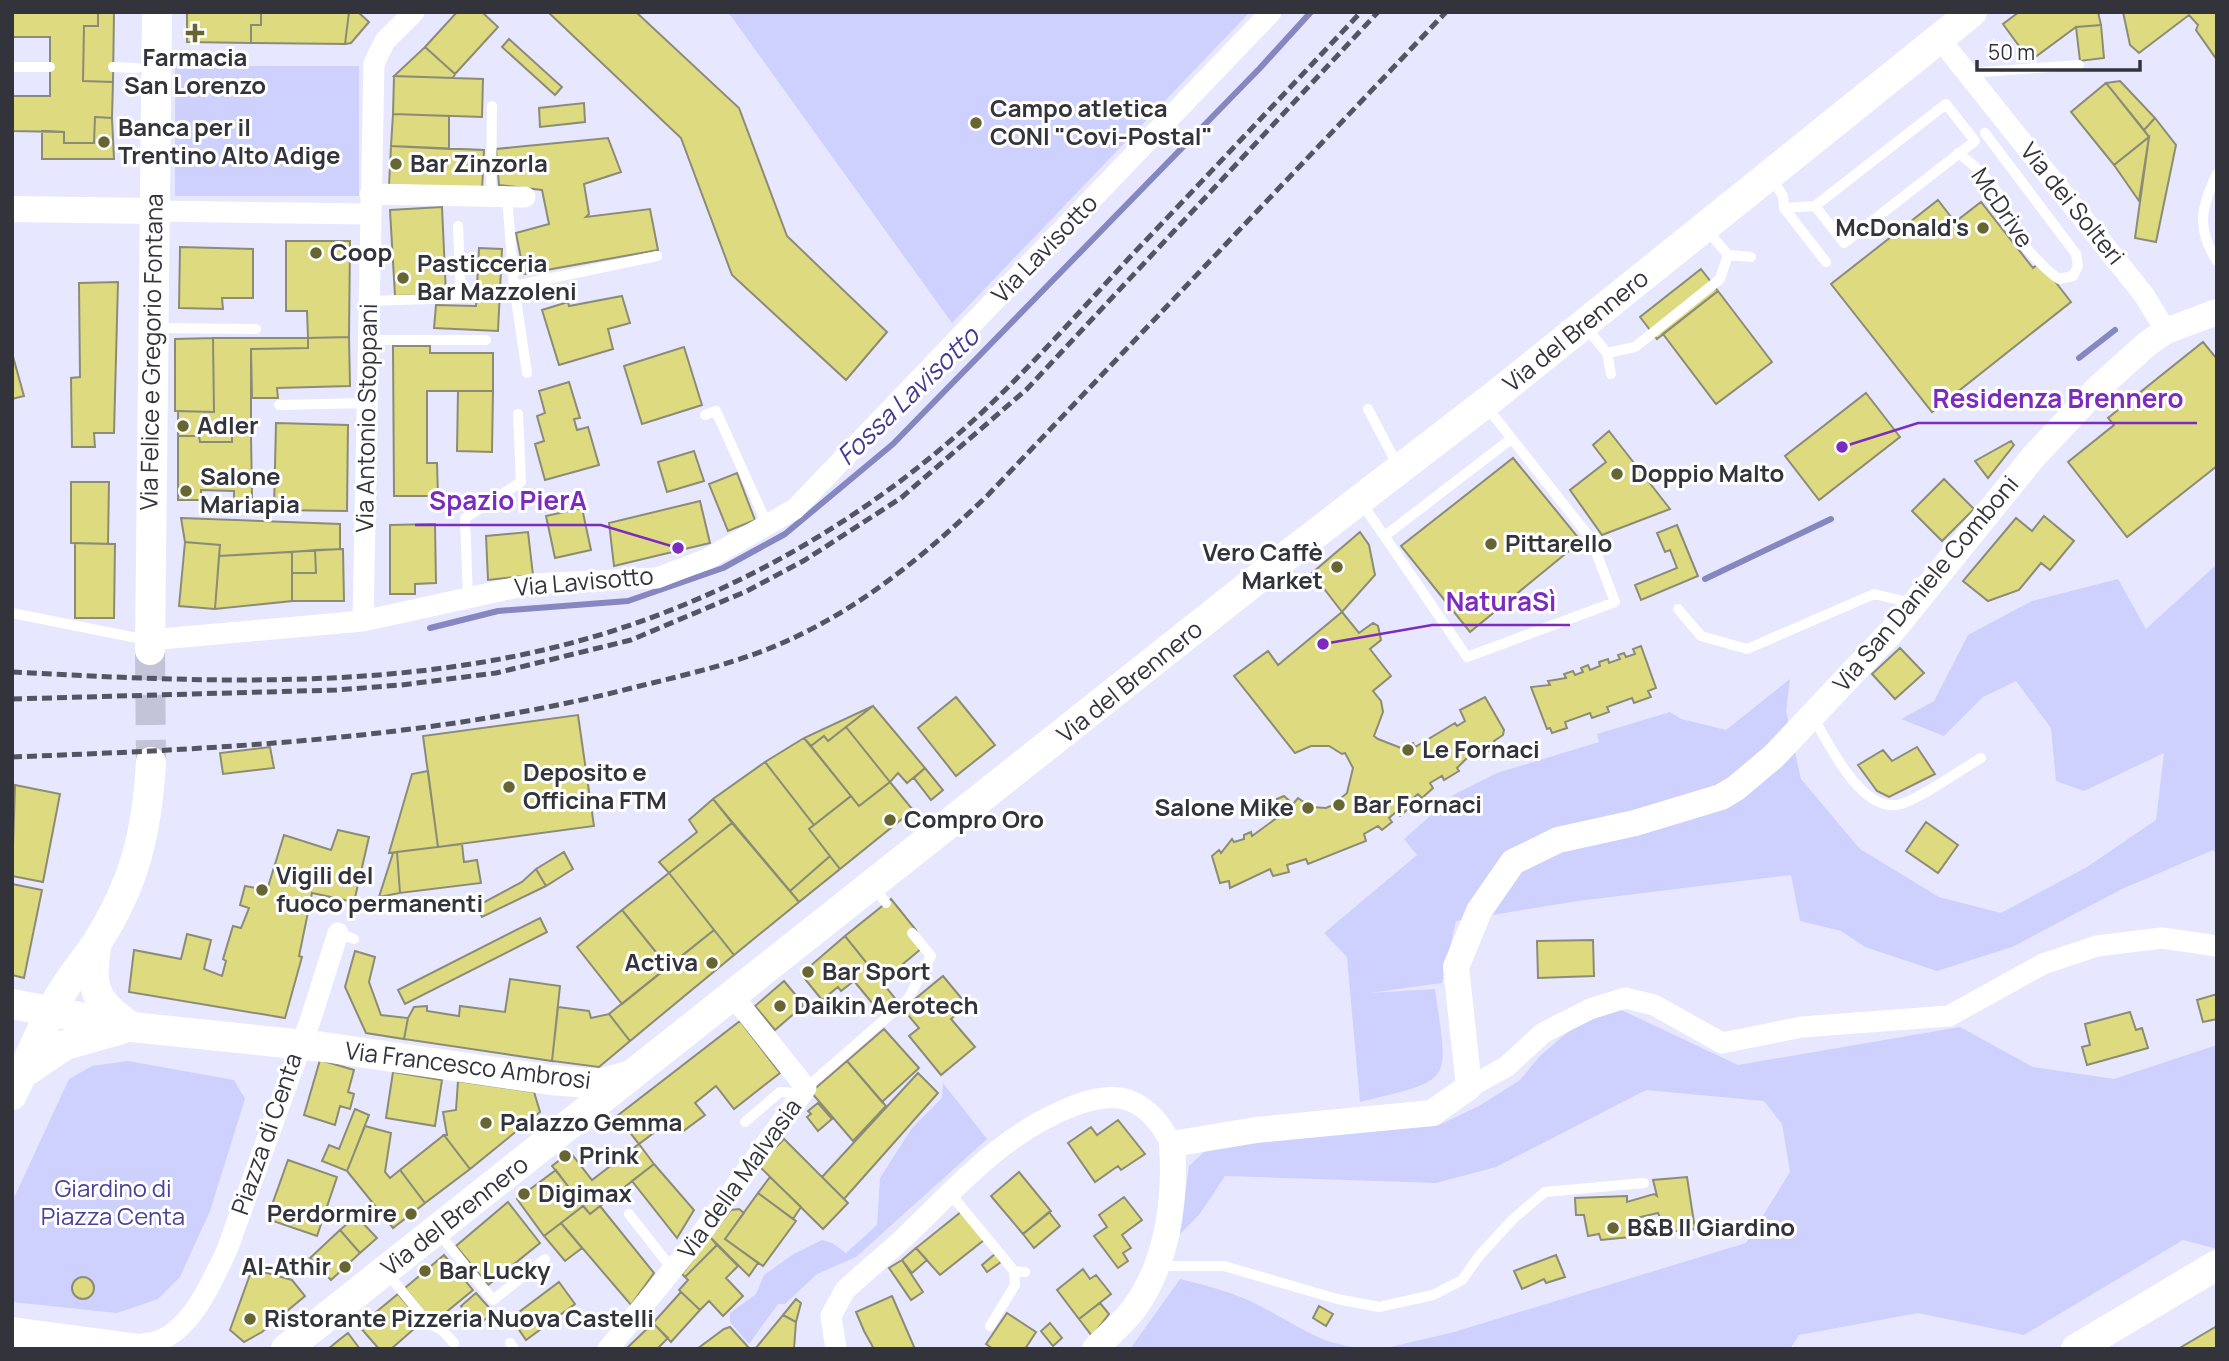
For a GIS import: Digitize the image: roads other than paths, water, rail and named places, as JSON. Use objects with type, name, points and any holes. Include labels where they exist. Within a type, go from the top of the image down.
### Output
[{"type":"main road","name":"Via Felice e Gregorio Fontana","points":[[150,645],[157,12]]},
{"type":"main road","name":"Via del Brennero","points":[[286,1349],[733,996],[880,894],[1266,572],[1400,471],[1972,12]]},
{"type":"main road","points":[[17,1084],[52,1010],[97,943],[128,886],[141,852],[148,813],[151,762]]},
{"type":"main road","points":[[97,943],[92,973],[97,994],[106,1007],[132,1027]]},
{"type":"main road","name":"Piazza di Centa","points":[[12,1003],[132,1027],[300,1045]]},
{"type":"main road","points":[[17,1084],[48,1054],[80,1039],[132,1027]]},
{"type":"main road","name":"Via Francesco Ambrosi","points":[[300,1045],[551,1080],[600,1084],[635,1074]]},
{"type":"main road","points":[[551,1080],[563,1093],[565,1102],[562,1122],[556,1136]]},
{"type":"main road","points":[[2076,1349],[2217,1265]]},
{"type":"main road","name":"Piazza di Centa","points":[[12,1332],[135,1347]]},
{"type":"street","name":"Via Antonio Stoppani","points":[[363,621],[374,63],[385,41],[414,12]]},
{"type":"street","name":"Via Lavisotto","points":[[150,645],[363,621],[532,584],[657,578],[707,559],[795,509],[1271,12]]},
{"type":"street","name":"Via dei Solteri","points":[[1939,38],[2144,295],[2166,331]]},
{"type":"street","points":[[12,209],[154,211],[371,204],[508,196]]},
{"type":"street","points":[[2166,331],[2217,312]]},
{"type":"street","name":"Via San Daniele Comboni","points":[[1469,1087],[1456,967],[1479,911],[1513,862],[1558,841],[1635,823],[1721,797],[1774,756],[1914,603],[2034,456],[2097,389],[2147,344],[2166,331]]},
{"type":"street","points":[[300,1045],[346,936]]},
{"type":"street","points":[[1172,1144],[1256,1130],[1432,1113],[1469,1087],[1506,1067],[1543,1033],[1590,1009],[1625,998],[1654,1005],[1722,1043],[1802,1027],[1949,1016],[2043,964],[2097,946],[2162,938],[2217,946]]},
{"type":"street","name":"Via della Malvasia","points":[[608,1349],[673,1270],[798,1090],[733,996]]},
{"type":"street","name":"Piazza di Centa","points":[[135,1347],[158,1341],[185,1321],[212,1281],[227,1250],[300,1045]]},
{"type":"street","points":[[836,1349],[831,1315],[845,1290],[993,1152],[1024,1129],[1061,1111],[1096,1099],[1126,1099],[1146,1108],[1161,1124],[1172,1144],[1174,1173],[1170,1209],[1158,1266],[1133,1310],[1095,1349]]},
{"type":"lane","points":[[1966,73],[2079,65]]},
{"type":"lane","points":[[12,66],[50,67]]},
{"type":"lane","points":[[113,67],[138,68]]},
{"type":"lane","points":[[1784,208],[1815,206],[1946,104],[1975,141]]},
{"type":"lane","points":[[492,106],[508,196],[514,286],[527,373]]},
{"type":"lane","points":[[1815,206],[1844,243],[2003,119]]},
{"type":"lane","name":"McDrive","points":[[1958,153],[1975,165],[2006,207],[2011,226],[2022,244],[2051,275],[2059,279],[2073,276],[2078,266],[2076,254],[1985,133]]},
{"type":"lane","points":[[2217,174],[2208,192],[2201,223],[2207,246],[2217,261]]},
{"type":"lane","points":[[1770,176],[1783,196],[1784,208],[1826,262]]},
{"type":"lane","points":[[369,301],[461,298],[458,226]]},
{"type":"lane","points":[[1706,227],[1728,255],[1751,257]]},
{"type":"lane","points":[[1607,353],[1635,347],[1720,279],[1728,255]]},
{"type":"lane","points":[[514,286],[657,256]]},
{"type":"lane","points":[[1584,324],[1607,353],[1611,374]]},
{"type":"lane","points":[[152,328],[256,330]]},
{"type":"lane","points":[[368,340],[486,340]]},
{"type":"lane","points":[[279,405],[368,403]]},
{"type":"lane","points":[[1360,502],[1386,535],[1467,657],[1615,601],[1591,539],[1484,404]]},
{"type":"lane","points":[[1368,409],[1400,471]]},
{"type":"lane","points":[[705,415],[716,411],[767,524]]},
{"type":"lane","points":[[468,598],[465,518],[521,482],[518,414]]},
{"type":"lane","points":[[1386,535],[1511,439]]},
{"type":"lane","points":[[1678,609],[1701,636],[1747,649],[1874,594],[1914,603]]},
{"type":"lane","name":"Via Lavisotto","points":[[12,613],[150,645]]},
{"type":"lane","points":[[1812,715],[1854,783],[1878,804],[1901,804],[1981,758]]},
{"type":"lane","name":"Via della Malvasia","points":[[745,1122],[780,1092],[798,1090],[908,999],[931,956],[912,933]]},
{"type":"lane","points":[[1158,1266],[1224,1266],[1336,1298],[1379,1307],[1433,1295],[1462,1280],[1505,1228],[1545,1192],[1644,1183]]},
{"type":"lane","points":[[949,1192],[1019,1271],[1015,1285],[990,1326]]},
{"type":"lane","name":"Via della Malvasia","points":[[629,1214],[673,1270]]},
{"type":"lane","points":[[436,1230],[493,1300],[545,1259]]},
{"type":"lane","points":[[385,1271],[429,1324],[442,1330],[454,1343]]},
{"type":"waterway","name":"Fossa Lavisotto","points":[[430,628],[498,611],[628,601],[723,568],[785,534],[893,444],[1260,68],[1311,12]]},
{"type":"waterway","points":[[2079,358],[2115,330]]},
{"type":"waterway","points":[[1705,579],[1831,519]]},
{"type":"tunnel","points":[[150,650],[151,762]]},
{"type":"railway","points":[[12,672],[206,680],[337,678],[402,673],[530,653],[592,637],[711,593],[824,533],[928,460],[976,418],[1036,359],[1361,12]]},
{"type":"railway","points":[[12,699],[336,690],[496,673],[631,640],[747,591],[805,560],[901,498],[1027,389],[1378,12]]},
{"type":"railway","points":[[12,757],[248,745],[404,730],[482,719],[559,705],[702,670],[752,655],[799,635],[858,602],[885,583],[912,563],[987,496],[1446,12]]},
{"type":"place","name":"Farmacia San Lorenzo","points":[[195,33]]},
{"type":"place","name":"Campo atletica CONI \"Covi-Postal\"","points":[[976,123]]},
{"type":"place","name":"Banca per il Trentino Alto Adige","points":[[104,142]]},
{"type":"place","name":"Bar Zinzorla","points":[[396,164]]},
{"type":"place","name":"McDonald's","points":[[1983,228]]},
{"type":"place","name":"Coop","points":[[316,253]]},
{"type":"place","name":"Pasticceria Bar Mazzoleni","points":[[403,278]]},
{"type":"place","name":"Adler","points":[[183,426]]},
{"type":"place","name":"Residenza Brennero","points":[[1842,447]]},
{"type":"place","name":"Doppio Malto","points":[[1617,474]]},
{"type":"place","name":"Salone Mariapia","points":[[186,491]]},
{"type":"place","name":"Pittarello","points":[[1491,544]]},
{"type":"place","name":"Spazio PierA","points":[[678,548]]},
{"type":"place","name":"Vero Caffè Market","points":[[1337,567]]},
{"type":"place","name":"NaturaSì","points":[[1323,644]]},
{"type":"place","name":"Le Fornaci","points":[[1408,750]]},
{"type":"place","name":"Deposito e Officina FTM","points":[[509,787]]},
{"type":"place","name":"Bar Fornaci","points":[[1339,805]]},
{"type":"place","name":"Salone Mike","points":[[1308,808]]},
{"type":"place","name":"Compro Oro","points":[[890,820]]},
{"type":"place","name":"Vigili del fuoco permanenti","points":[[262,890]]},
{"type":"place","name":"Activa","points":[[712,963]]},
{"type":"place","name":"Bar Sport","points":[[808,972]]},
{"type":"place","name":"Daikin Aerotech","points":[[780,1006]]},
{"type":"place","name":"Palazzo Gemma","points":[[486,1123]]},
{"type":"place","name":"Prink","points":[[565,1156]]},
{"type":"place","name":"Digimax","points":[[524,1194]]},
{"type":"place","name":"Perdormire","points":[[411,1214]]},
{"type":"place","name":"B&B Il Giardino","points":[[1613,1228]]},
{"type":"place","name":"Al-Athir","points":[[345,1267]]},
{"type":"place","name":"Bar Lucky","points":[[425,1271]]},
{"type":"place","name":"Ristorante Pizzeria Nuova Castelli","points":[[250,1319]]},
{"type":"park label","name":"Giardino di Piazza Centa","points":[[113,1203]]}]
